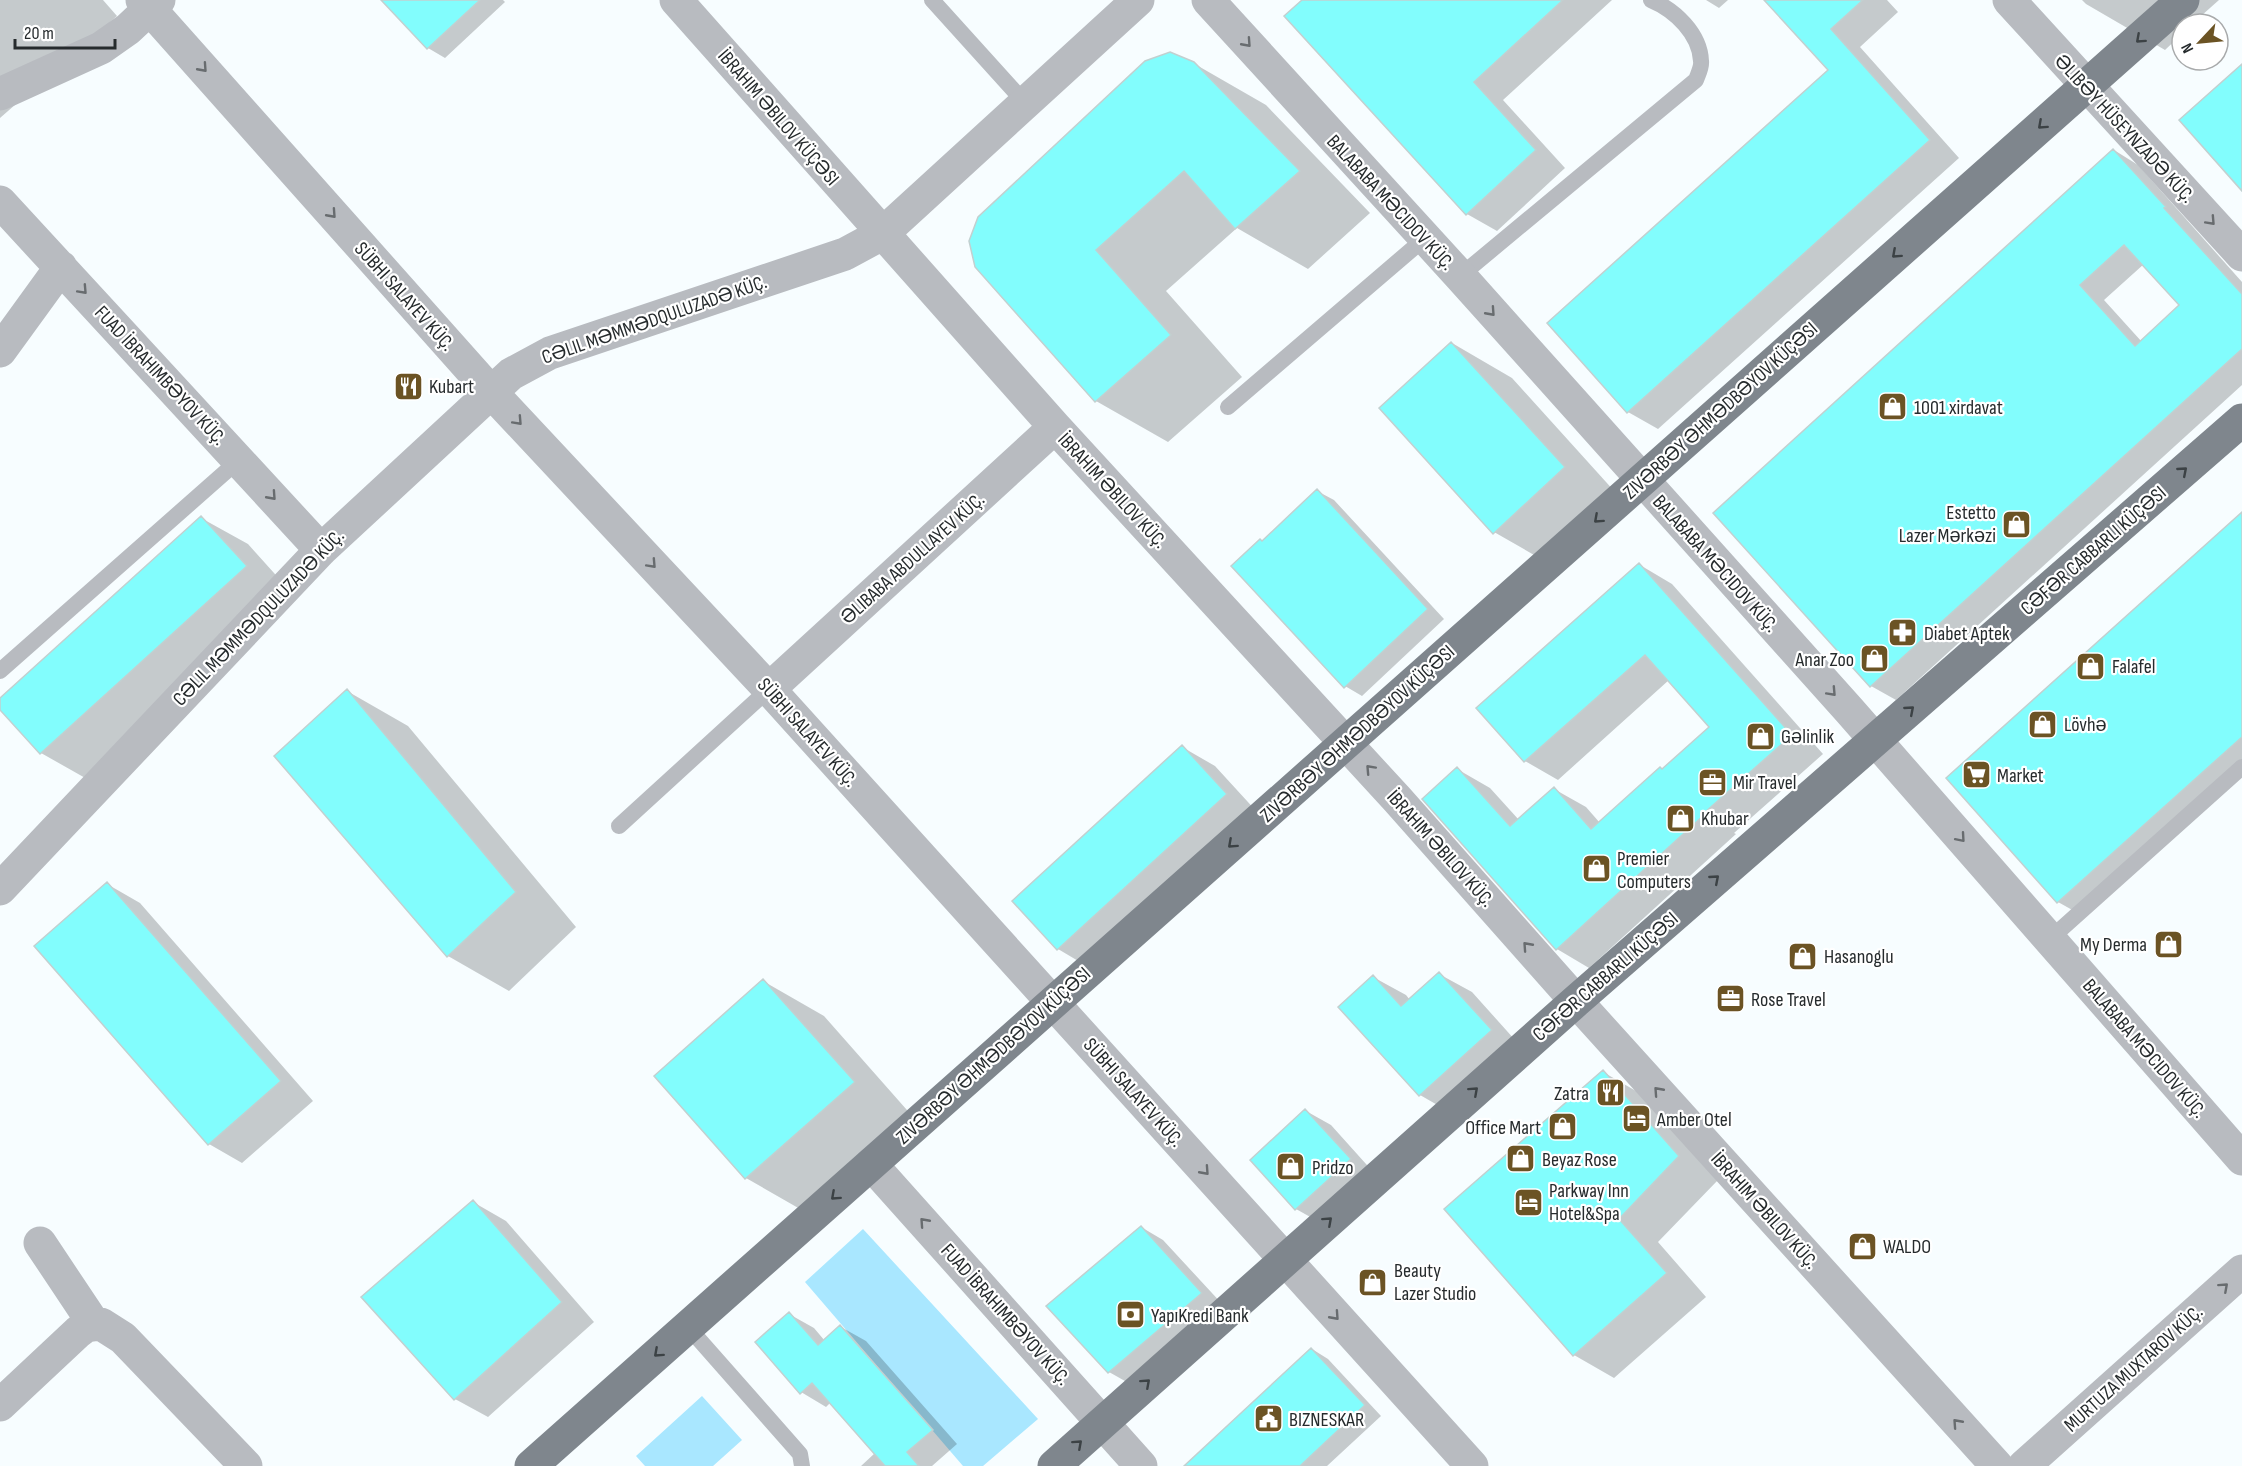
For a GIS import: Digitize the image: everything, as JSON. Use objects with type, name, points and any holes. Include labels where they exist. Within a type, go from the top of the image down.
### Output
[{"type":"main road","name":"ZIVƏRBƏY ƏHMƏDBƏYOV KÜÇƏSI","points":[[531,1466],[2183,0]]},
{"type":"main road","points":[[1054,1466],[1576,1001],[2242,420]]},
{"type":"street","name":"İBRAHIM ƏBILOV KÜÇƏSI","points":[[676,0],[882,234]]},
{"type":"street","name":"CƏLIL MƏMMƏDQULUZADƏ KÜÇ.","points":[[0,889],[321,550],[511,374],[550,353],[845,254],[882,234],[1138,0]]},
{"type":"street","name":"BALABABA MƏCIDOV KÜÇ.","points":[[1208,0],[1460,276],[1875,740],[2242,1159]]},
{"type":"street","name":"ƏLIBƏY HÜSEYNZADƏ KÜÇ.","points":[[2009,0],[2242,255]]},
{"type":"street","points":[[0,94],[101,48],[128,29],[150,3]]},
{"type":"street","name":"SÜBHI SALAYEV KÜÇ.","points":[[150,3],[490,392],[769,689],[1473,1466]]},
{"type":"street","name":"FUAD İBRAHIMBƏYOV KÜÇ.","points":[[0,202],[321,550]]},
{"type":"street","name":"İBRAHIM ƏBILOV KÜÇ.","points":[[882,234],[1055,428],[1345,743],[1996,1466]]},
{"type":"street","points":[[0,351],[61,267]]},
{"type":"street","name":"ƏLIBABA ABDULLAYEV KÜÇ.","points":[[769,689],[1055,428]]},
{"type":"street","name":"FUAD İBRAHIMBƏYOV KÜÇ.","points":[[871,1164],[1141,1466]]},
{"type":"street","points":[[40,1243],[94,1324]]},
{"type":"street","name":"MURTUZA MUXTAROV KÜÇ.","points":[[2024,1466],[2242,1271]]},
{"type":"street","points":[[0,1405],[78,1332],[94,1324],[107,1326],[123,1338],[246,1466]]},
{"type":"lane","points":[[932,0],[1026,104]]},
{"type":"lane","points":[[1460,276],[1696,80],[1702,64],[1700,50],[1692,32],[1671,12],[1652,0]]},
{"type":"lane","points":[[1228,407],[1424,239]]},
{"type":"lane","points":[[0,671],[239,460]]},
{"type":"lane","points":[[619,826],[769,689]]},
{"type":"lane","points":[[2050,939],[2242,767]]},
{"type":"lane","points":[[688,1327],[800,1454],[802,1466]]},
{"type":"shaded area","points":[[863,1229],[1038,1419],[983,1466],[963,1466],[805,1282]]},
{"type":"shaded area","points":[[702,1396],[742,1440],[713,1466],[645,1466],[636,1456]]},
{"type":"building","points":[[381,0],[480,0],[427,49]]},
{"type":"building","points":[[1302,0],[1563,0],[1474,82],[1536,150],[1466,215],[1284,16]]},
{"type":"building","points":[[1764,0],[1863,0],[1831,29],[1930,140],[1627,413],[1547,323],[1828,70]]},
{"type":"building","points":[[1170,52],[1194,62],[1300,171],[1235,229],[1184,171],[1096,250],[1171,335],[1095,402],[975,267],[969,241],[978,217],[1145,61]]},
{"type":"building","points":[[2242,64],[2242,191],[2179,120]]},
{"type":"building","points":[[2113,149],[2242,294],[2242,349],[1870,687],[1713,513]],"holes":[[[2124,245],[2179,305],[2135,346],[2080,285]]]},
{"type":"building","points":[[1451,342],[1565,467],[1493,534],[1379,408]]},
{"type":"building","points":[[1317,489],[1428,609],[1344,688],[1231,566],[1260,539],[1262,541]]},
{"type":"building","points":[[2242,512],[2242,737],[2057,903],[1946,778]]},
{"type":"building","points":[[201,516],[247,566],[40,754],[0,710],[0,698]]},
{"type":"building","points":[[1639,563],[1792,735],[1556,950],[1422,799],[1457,767],[1510,826],[1554,787],[1591,829],[1709,727],[1645,655],[1524,762],[1476,708]]},
{"type":"building","points":[[347,689],[516,892],[447,957],[274,756]]},
{"type":"building","points":[[1182,745],[1227,794],[1057,950],[1012,901]]},
{"type":"building","points":[[107,882],[281,1081],[208,1145],[34,946]]},
{"type":"building","points":[[1439,972],[1492,1030],[1419,1096],[1338,1007],[1373,975],[1401,1006]]},
{"type":"building","points":[[763,979],[855,1082],[745,1179],[654,1076]]},
{"type":"building","name":"Parkway Inn Hotel&Spa","points":[[1603,1070],[1679,1156],[1619,1219],[1667,1273],[1573,1356],[1444,1209]]},
{"type":"building","points":[[1305,1109],[1351,1159],[1295,1210],[1250,1160]]},
{"type":"building","points":[[473,1200],[562,1302],[454,1400],[361,1297]]},
{"type":"building","points":[[1141,1226],[1202,1293],[1108,1373],[1046,1306]]},
{"type":"building","points":[[789,1312],[818,1345],[840,1325],[933,1430],[907,1452],[919,1466],[885,1466],[812,1383],[800,1394],[755,1342]]},
{"type":"building","points":[[1311,1348],[1365,1405],[1300,1466],[1184,1466]]},
{"type":"place","name":"Kubart","points":[[408,386]]},
{"type":"place","name":"1001 xirdavat","points":[[1893,407]]},
{"type":"place","name":"Estetto Lazer Mərkəzi","points":[[2017,524]]},
{"type":"place","name":"Diabet Aptek","points":[[1903,633]]},
{"type":"place","name":"Anar Zoo","points":[[1875,659]]},
{"type":"place","name":"Falafel","points":[[2091,666]]},
{"type":"place","name":"Lövhə","points":[[2043,724]]},
{"type":"place","name":"Gəlinlik","points":[[1760,736]]},
{"type":"place","name":"Market","points":[[1976,775]]},
{"type":"place","name":"Mir Travel","points":[[1712,782]]},
{"type":"place","name":"Khubar","points":[[1680,818]]},
{"type":"place","name":"Premier Computers","points":[[1596,869]]},
{"type":"place","name":"My Derma","points":[[2168,944]]},
{"type":"place","name":"Hasanoglu","points":[[1803,956]]},
{"type":"place","name":"Rose Travel","points":[[1730,999]]},
{"type":"place","name":"Zatra","points":[[1610,1093]]},
{"type":"place","name":"Amber Otel","points":[[1636,1119]]},
{"type":"place","name":"Office Mart","points":[[1562,1127]]},
{"type":"place","name":"Beyaz Rose","points":[[1521,1159]]},
{"type":"place","name":"Pridzo","points":[[1291,1167]]},
{"type":"place","name":"Parkway Inn Hotel&Spa","points":[[1528,1202]]},
{"type":"place","name":"WALDO","points":[[1862,1246]]},
{"type":"place","name":"Beauty Lazer Studio","points":[[1373,1282]]},
{"type":"place","name":"YapıKredi Bank","points":[[1130,1315]]},
{"type":"place","name":"BIZNESKAR","points":[[1268,1419]]}]
